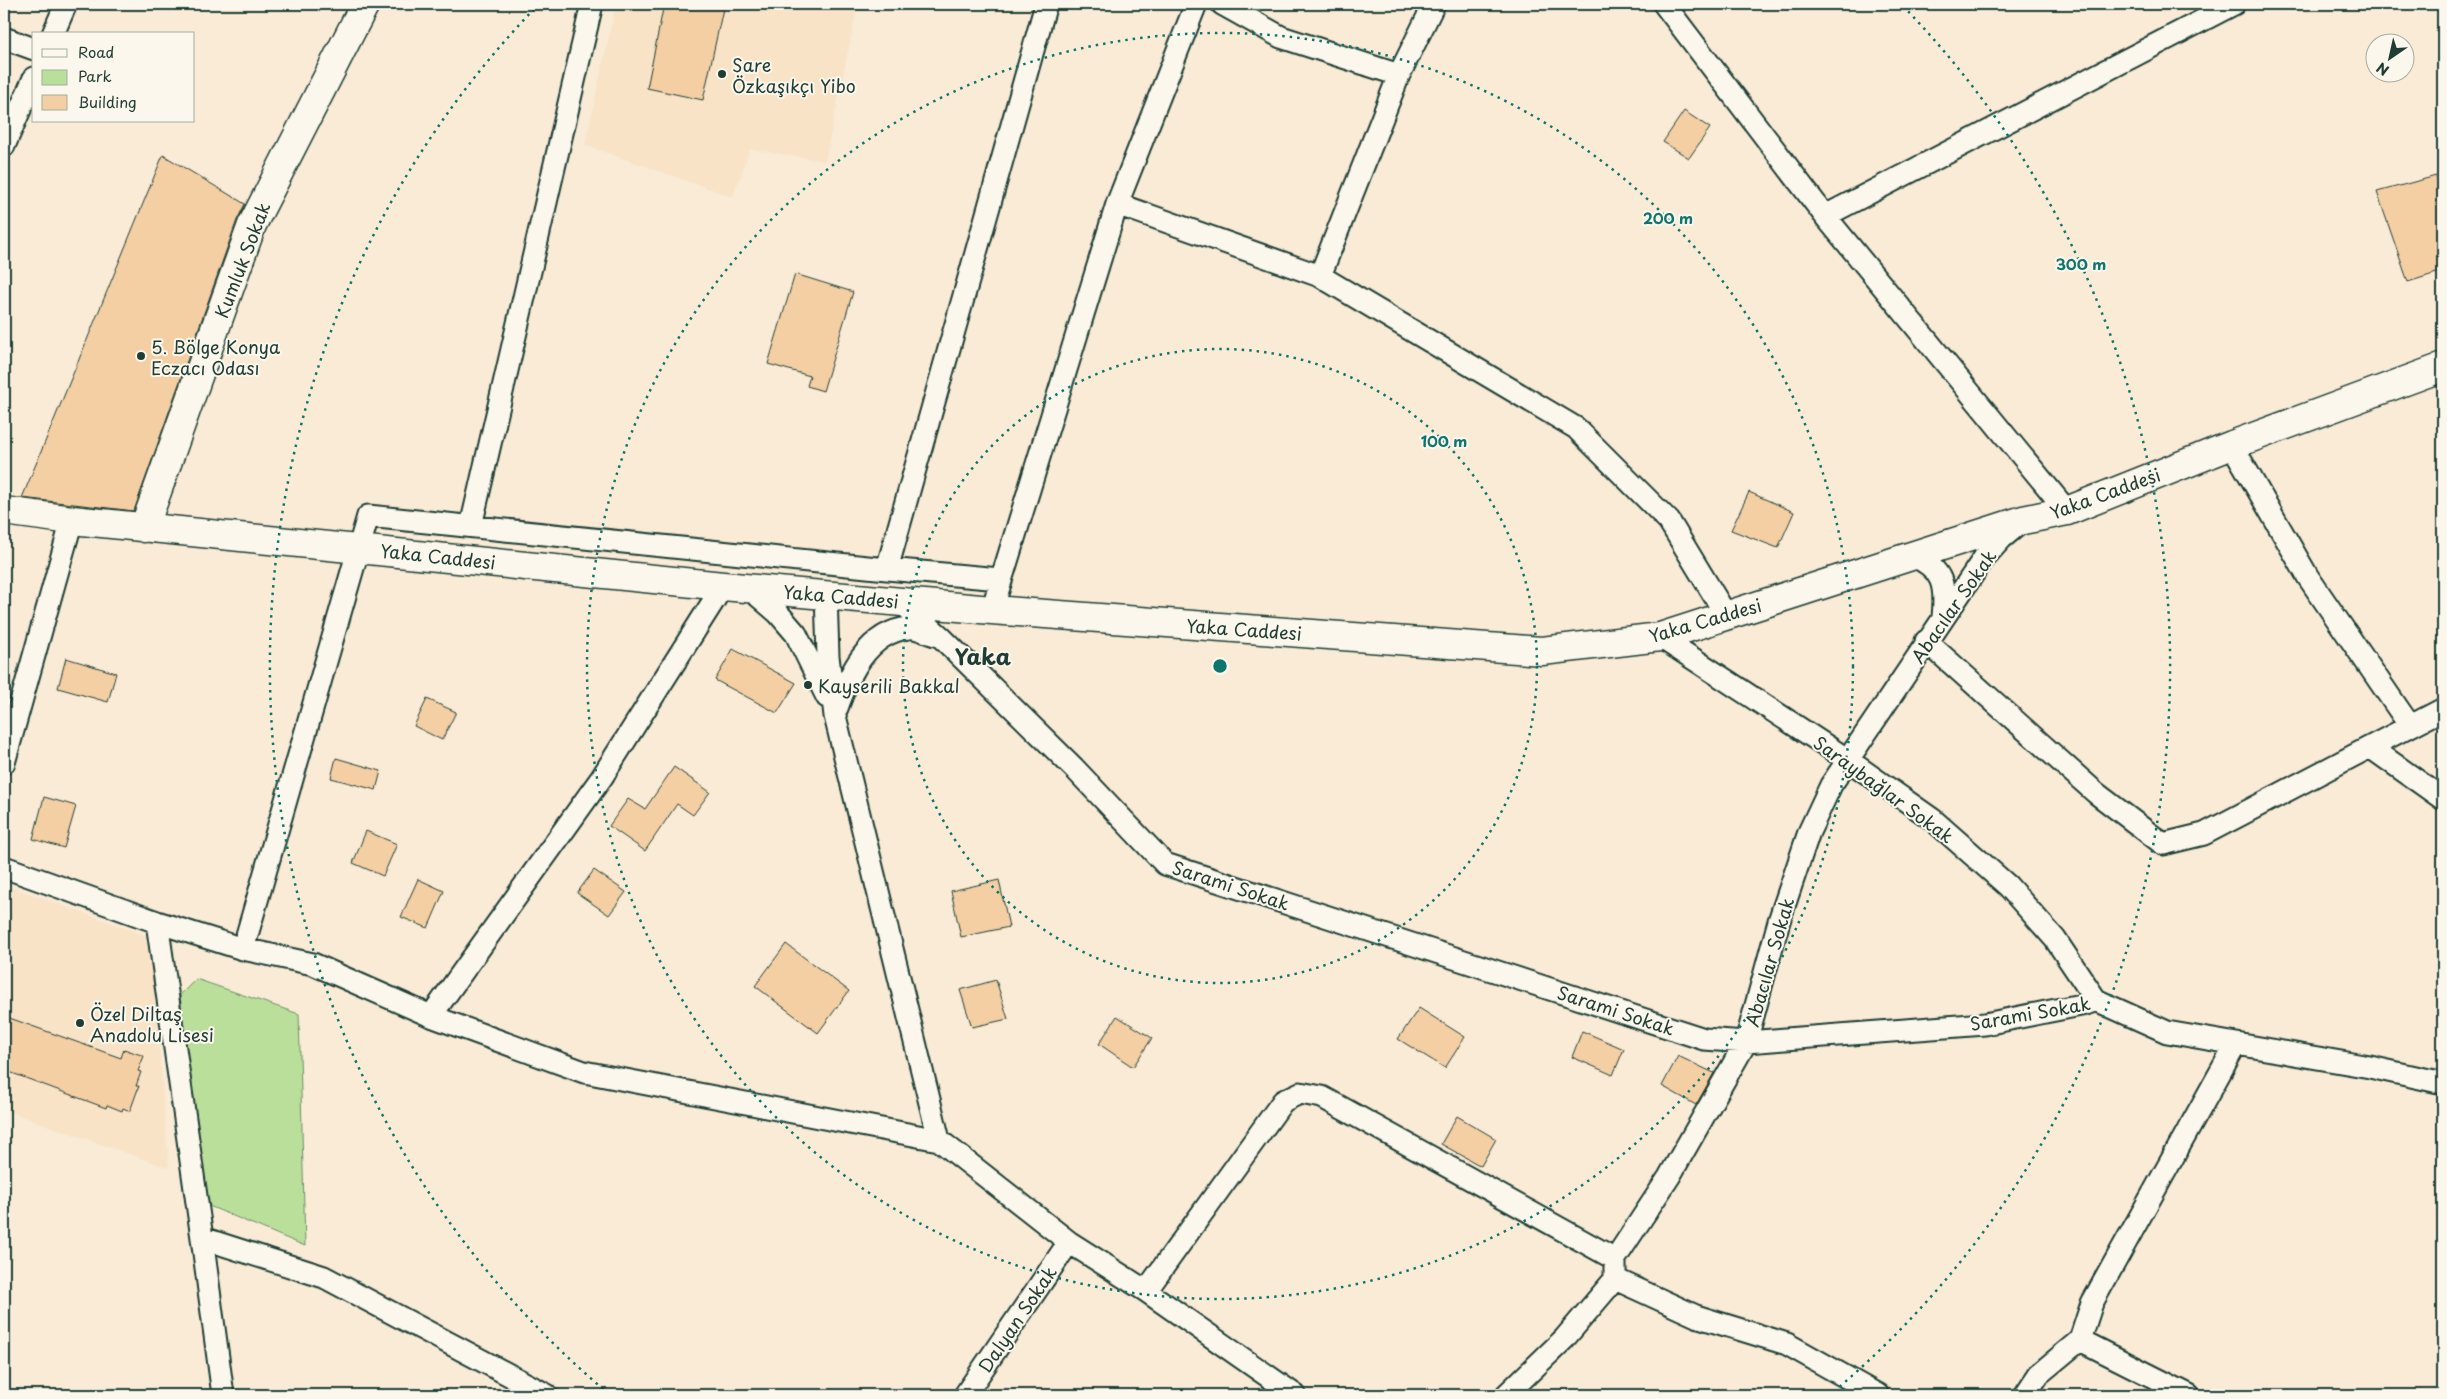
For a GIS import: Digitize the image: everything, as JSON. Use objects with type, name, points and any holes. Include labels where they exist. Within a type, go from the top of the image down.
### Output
[{"type":"street","points":[[54,32],[66,4]]},
{"type":"street","name":"Kumluk Sokak","points":[[144,528],[252,225],[365,4]]},
{"type":"street","points":[[471,526],[592,4]]},
{"type":"street","points":[[887,569],[1046,4]]},
{"type":"street","points":[[992,610],[1117,204],[1196,4]]},
{"type":"street","points":[[1222,4],[1281,37],[1399,75]]},
{"type":"street","points":[[1320,276],[1399,75],[1434,4]]},
{"type":"street","points":[[1664,4],[1825,216],[2067,511]]},
{"type":"street","points":[[1825,216],[2226,6]]},
{"type":"street","points":[[4,38],[32,48]]},
{"type":"street","points":[[4,146],[32,83]]},
{"type":"street","points":[[1117,204],[1320,276],[1576,428],[1669,521],[1726,615]]},
{"type":"street","name":"Yaka Caddesi","points":[[4,511],[144,528],[736,587],[992,610],[1542,651],[1660,636],[2023,520],[2067,511],[2232,445],[2443,368]]},
{"type":"street","points":[[2232,445],[2308,577],[2410,726]]},
{"type":"street","points":[[243,949],[368,516],[1000,579]]},
{"type":"street","points":[[4,763],[72,520]]},
{"type":"street","name":"Abacılar Sokak","points":[[1506,1395],[1564,1339],[1615,1269],[1670,1177],[1746,1042],[1779,922],[1809,832],[1831,785],[1984,558],[2002,538],[2023,520]]},
{"type":"street","points":[[1913,556],[1928,562],[1940,576],[1945,594],[1943,617]]},
{"type":"street","points":[[431,1016],[736,587],[778,613],[796,634],[835,716]]},
{"type":"street","points":[[826,594],[828,656],[835,716],[939,1140]]},
{"type":"street","name":"Sarami Sokak","points":[[901,602],[942,638],[1074,768],[1165,864],[1704,1039],[1746,1042],[1984,1024],[2086,1004],[2096,1000],[2167,1032],[2370,1067],[2443,1083]]},
{"type":"street","points":[[835,716],[847,680],[862,656],[882,635],[910,627],[942,638]]},
{"type":"street","name":"Saraybağlar Sokak","points":[[1660,636],[1848,760],[1932,819],[2008,886],[2055,940],[2096,1000]]},
{"type":"street","points":[[1926,642],[2096,793],[2163,844],[2204,834],[2443,709]]},
{"type":"street","points":[[2370,747],[2443,799]]},
{"type":"street","points":[[4,866],[158,922],[243,949],[313,964],[431,1016],[584,1072],[939,1140],[1068,1242],[1146,1291],[1295,1395]]},
{"type":"street","points":[[158,922],[223,1395]]},
{"type":"street","points":[[2025,1395],[2039,1374],[2080,1340],[2092,1303],[2236,1044]]},
{"type":"street","points":[[1146,1291],[1283,1101],[1300,1093],[1322,1097],[1696,1316],[1787,1344],[1878,1395]]},
{"type":"street","points":[[202,1238],[324,1277],[547,1395]]},
{"type":"street","name":"Dalyan Sokak","points":[[965,1395],[1068,1242]]},
{"type":"street","points":[[2080,1340],[2189,1395]]},
{"type":"shaded area","name":"Sare Özkaşıkçı Yibo","points":[[616,4],[858,4],[825,161],[750,149],[733,197],[585,145]]},
{"type":"shaded area","name":"Özel Diltaş Anadolu Lisesi","points":[[15,888],[150,937],[169,1168],[4,1110],[4,891]]},
{"type":"green space","points":[[196,979],[299,1014],[305,1246],[202,1203],[180,995]]},
{"type":"building","points":[[664,4],[724,4],[703,100],[647,88]]},
{"type":"building","points":[[1684,111],[1710,128],[1689,158],[1663,142]]},
{"type":"building","name":"5. Bölge Konya Eczacı Odası","points":[[163,155],[245,204],[237,220],[134,511],[22,498]]},
{"type":"building","points":[[2436,176],[2443,200],[2443,271],[2408,282],[2377,192]]},
{"type":"building","points":[[795,274],[853,292],[823,391],[807,386],[810,376],[768,364]]},
{"type":"building","points":[[1749,492],[1794,512],[1778,548],[1731,530]]},
{"type":"building","points":[[733,649],[796,683],[777,713],[715,680]]},
{"type":"building","points":[[66,658],[116,673],[108,702],[58,688]]},
{"type":"building","points":[[427,699],[456,712],[442,740],[414,726]]},
{"type":"building","points":[[336,758],[381,771],[376,790],[331,778]]},
{"type":"building","points":[[674,767],[710,792],[693,815],[677,804],[645,851],[609,826],[628,799],[645,809]]},
{"type":"building","points":[[44,797],[76,806],[64,848],[33,839]]},
{"type":"building","points":[[366,831],[397,844],[383,876],[353,863]]},
{"type":"building","points":[[594,870],[626,892],[609,915],[577,893]]},
{"type":"building","points":[[418,879],[444,891],[428,928],[401,917]]},
{"type":"building","points":[[999,880],[1009,927],[961,937],[951,891]]},
{"type":"building","points":[[786,944],[849,991],[818,1033],[755,986]]},
{"type":"building","points":[[996,980],[1008,1019],[972,1027],[960,990]]},
{"type":"building","points":[[1419,1008],[1465,1037],[1445,1068],[1398,1039]]},
{"type":"building","points":[[4,1016],[121,1058],[124,1049],[144,1056],[138,1071],[141,1072],[136,1086],[139,1086],[130,1111],[123,1108],[122,1111],[107,1105],[106,1108],[4,1070]]},
{"type":"building","points":[[1117,1016],[1152,1038],[1133,1067],[1099,1044]]},
{"type":"building","points":[[1582,1031],[1624,1049],[1613,1075],[1572,1057]]},
{"type":"building","points":[[1678,1056],[1714,1073],[1696,1105],[1662,1086]]},
{"type":"building","points":[[1457,1116],[1496,1139],[1481,1166],[1441,1144]]},
{"type":"place","name":"Sare Özkaşıkçı Yibo","points":[[722,74]]},
{"type":"place","name":"5. Bölge Konya Eczacı Odası","points":[[141,356]]},
{"type":"place","name":"Kayserili Bakkal","points":[[808,685]]},
{"type":"place","name":"Özel Diltaş Anadolu Lisesi","points":[[80,1023]]},
{"type":"district","name":"Yaka","points":[[983,655]]}]
